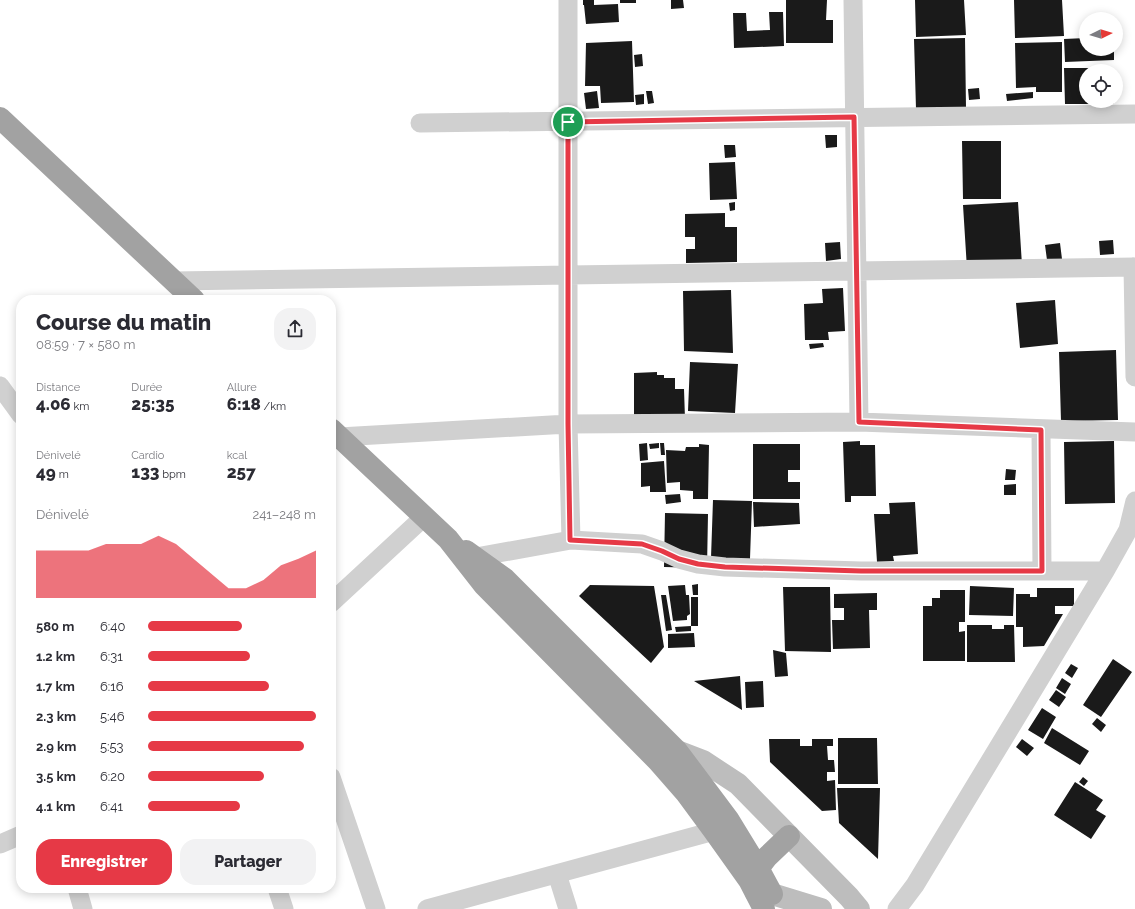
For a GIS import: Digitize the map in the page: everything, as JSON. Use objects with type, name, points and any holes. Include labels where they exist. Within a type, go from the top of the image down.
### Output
[{"type":"highway","points":[[0,118],[189,295]]},
{"type":"highway","points":[[336,434],[470,558],[505,579],[677,752],[728,819],[763,892]]},
{"type":"highway","points":[[470,558],[484,585],[658,761],[686,793],[714,831],[763,892]]},
{"type":"highway","points":[[763,892],[767,857],[789,836]]},
{"type":"main road","points":[[677,752],[703,761],[738,784],[849,897],[858,909]]},
{"type":"main road","points":[[763,892],[821,909]]},
{"type":"street","points":[[568,0],[568,424],[570,540]]},
{"type":"street","points":[[853,0],[859,422]]},
{"type":"street","points":[[420,123],[1135,114]]},
{"type":"street","points":[[174,281],[1134,268],[1135,377]]},
{"type":"street","points":[[0,386],[16,408]]},
{"type":"street","points":[[336,433],[568,424],[859,422],[1041,430],[1135,432]]},
{"type":"street","points":[[1041,430],[1042,571]]},
{"type":"street","points":[[897,909],[915,885],[1105,571],[1128,530],[1135,501]]},
{"type":"street","points":[[336,598],[425,516]]},
{"type":"street","points":[[470,558],[570,540],[642,544],[679,559],[698,564],[725,567],[861,571],[1105,571]]},
{"type":"street","points":[[336,792],[376,909]]},
{"type":"street","points":[[427,909],[450,906],[557,874],[714,831]]},
{"type":"street","points":[[0,844],[16,837]]},
{"type":"street","points":[[557,874],[568,909]]},
{"type":"street","points":[[78,893],[83,909]]},
{"type":"street","points":[[279,893],[284,909]]},
{"type":"building","points":[[583,0],[594,0],[594,5],[618,4],[619,22],[586,24]]},
{"type":"building","points":[[620,0],[636,0],[636,3],[620,3]]},
{"type":"building","points":[[671,0],[683,0],[684,8],[671,9]]},
{"type":"building","points":[[786,0],[827,0],[826,20],[833,20],[833,43],[786,43]]},
{"type":"building","points":[[915,0],[964,0],[966,35],[916,37]]},
{"type":"building","points":[[1014,0],[1062,0],[1064,36],[1015,38]]},
{"type":"building","points":[[769,12],[783,12],[784,46],[734,48],[733,13],[746,13],[747,31],[770,30]]},
{"type":"building","points":[[965,38],[966,108],[916,109],[914,39]]},
{"type":"building","points":[[1079,38],[1079,56],[1114,56],[1114,60],[1065,62],[1064,39]]},
{"type":"building","points":[[632,41],[634,102],[601,103],[600,86],[585,86],[586,43]]},
{"type":"building","points":[[1062,42],[1062,92],[1036,92],[1036,87],[1016,88],[1015,43]]},
{"type":"building","points":[[642,54],[643,66],[635,67],[634,55]]},
{"type":"building","points":[[1064,68],[1079,68],[1079,104],[1065,104]]},
{"type":"building","points":[[979,88],[980,99],[969,100],[968,89]]},
{"type":"building","points":[[597,91],[599,108],[586,109],[584,93]]},
{"type":"building","points":[[646,91],[652,91],[654,103],[648,104]]},
{"type":"building","points":[[1033,92],[1033,98],[1007,101],[1006,94]]},
{"type":"building","points":[[644,94],[644,104],[636,105],[635,95]]},
{"type":"building","points":[[825,135],[837,135],[837,147],[826,148]]},
{"type":"building","points":[[962,141],[1001,141],[1001,199],[963,199]]},
{"type":"building","points":[[724,145],[735,145],[736,157],[725,158]]},
{"type":"building","points":[[735,162],[737,199],[710,200],[709,163]]},
{"type":"building","points":[[735,202],[735,210],[730,211],[729,203]]},
{"type":"building","points":[[1018,202],[1022,265],[967,269],[963,205]]},
{"type":"building","points":[[725,213],[725,227],[737,227],[737,262],[686,263],[686,249],[695,249],[695,237],[685,237],[685,214]]},
{"type":"building","points":[[1113,240],[1114,254],[1100,255],[1099,241]]},
{"type":"building","points":[[840,242],[841,259],[826,261],[825,243]]},
{"type":"building","points":[[1060,243],[1062,259],[1047,260],[1045,245]]},
{"type":"building","points":[[843,288],[845,331],[828,332],[829,340],[805,340],[804,304],[823,303],[822,289]]},
{"type":"building","points":[[731,290],[733,353],[684,351],[683,291]]},
{"type":"building","points":[[1055,300],[1058,344],[1020,348],[1016,303]]},
{"type":"building","points":[[823,343],[824,347],[810,349],[809,344]]},
{"type":"building","points":[[1116,350],[1118,420],[1061,421],[1059,352]]},
{"type":"building","points":[[690,362],[738,364],[735,413],[688,411]]},
{"type":"building","points":[[657,372],[657,375],[664,375],[664,378],[675,378],[675,389],[684,389],[685,419],[634,419],[634,373]]},
{"type":"building","points":[[860,441],[860,445],[875,445],[876,496],[851,496],[851,502],[845,502],[843,442]]},
{"type":"building","points":[[1114,441],[1115,503],[1065,504],[1064,442]]},
{"type":"building","points":[[647,443],[648,460],[640,461],[639,444]]},
{"type":"building","points":[[659,443],[659,448],[650,449],[649,444]]},
{"type":"building","points":[[660,443],[664,443],[665,455],[661,455]]},
{"type":"building","points":[[699,444],[709,445],[708,499],[693,499],[693,491],[680,490],[680,482],[667,483],[666,450],[685,451],[686,447],[699,447]]},
{"type":"building","points":[[753,444],[800,444],[800,470],[788,470],[788,482],[800,482],[800,499],[753,499]]},
{"type":"building","points":[[664,461],[666,492],[650,492],[650,486],[641,487],[641,463]]},
{"type":"building","points":[[1006,469],[1016,470],[1015,480],[1005,480]]},
{"type":"building","points":[[1016,484],[1016,495],[1004,495],[1004,485]]},
{"type":"building","points":[[680,494],[681,502],[666,504],[665,495]]},
{"type":"building","points":[[713,500],[752,501],[750,559],[711,558]]},
{"type":"building","points":[[753,502],[799,503],[800,524],[754,527]]},
{"type":"building","points":[[915,502],[918,554],[893,556],[894,561],[877,562],[874,514],[890,514],[889,503]]},
{"type":"building","points":[[665,513],[708,514],[707,568],[664,567]]},
{"type":"building","points":[[698,584],[698,595],[693,595],[692,585]]},
{"type":"building","points":[[590,585],[654,586],[664,647],[651,663],[579,596]]},
{"type":"building","points":[[685,585],[686,595],[689,595],[690,614],[687,616],[687,620],[673,621],[668,586]]},
{"type":"building","points":[[970,586],[1014,588],[1013,616],[969,615]]},
{"type":"building","points":[[783,587],[830,587],[831,652],[785,651]]},
{"type":"building","points":[[1037,588],[1074,588],[1074,606],[1055,606],[1055,614],[1063,614],[1044,646],[1023,647],[1023,627],[1016,627],[1016,594],[1030,594],[1030,597],[1037,597]]},
{"type":"building","points":[[940,590],[965,590],[965,622],[959,622],[959,632],[965,631],[965,661],[923,661],[923,606],[932,606],[932,598],[940,598]]},
{"type":"building","points":[[877,593],[877,610],[869,610],[870,648],[833,649],[832,620],[844,620],[844,608],[834,608],[834,594]]},
{"type":"building","points":[[661,595],[666,595],[672,630],[666,631]]},
{"type":"building","points":[[691,597],[698,597],[698,626],[691,626]]},
{"type":"building","points":[[967,625],[992,625],[992,629],[1004,629],[1004,625],[1014,625],[1015,662],[967,662]]},
{"type":"building","points":[[691,626],[691,631],[676,632],[675,627]]},
{"type":"building","points":[[694,633],[695,647],[668,648],[668,634]]},
{"type":"building","points":[[773,650],[786,653],[788,676],[775,677]]},
{"type":"building","points":[[1113,659],[1132,672],[1101,717],[1083,705]]},
{"type":"building","points":[[1071,664],[1078,668],[1072,678],[1065,673]]},
{"type":"building","points":[[740,676],[742,710],[694,681]]},
{"type":"building","points":[[1062,678],[1071,684],[1065,694],[1056,688]]},
{"type":"building","points":[[763,681],[764,707],[746,708],[745,682]]},
{"type":"building","points":[[1056,690],[1066,697],[1059,707],[1049,700]]},
{"type":"building","points":[[1042,708],[1056,717],[1043,739],[1028,730]]},
{"type":"building","points":[[1097,718],[1106,725],[1101,732],[1092,724]]},
{"type":"building","points":[[1052,728],[1089,751],[1080,765],[1044,743]]},
{"type":"building","points":[[838,738],[877,738],[878,784],[838,784]]},
{"type":"building","points":[[769,739],[800,739],[800,746],[812,746],[812,739],[833,739],[833,746],[827,746],[828,760],[834,760],[835,772],[827,772],[827,781],[835,780],[836,810],[822,811],[770,762]]},
{"type":"building","points":[[1022,739],[1034,748],[1027,756],[1016,747]]},
{"type":"building","points":[[1083,777],[1088,781],[1084,786],[1079,782]]},
{"type":"building","points":[[1075,782],[1103,800],[1096,810],[1106,816],[1091,839],[1054,815]]},
{"type":"building","points":[[837,788],[880,788],[878,859],[839,823]]},
{"type":"route","points":[[854,117],[859,422],[1041,430],[1042,571],[861,571],[725,567],[698,564],[679,559],[642,544],[570,540],[568,424],[568,122],[854,117]]}]
